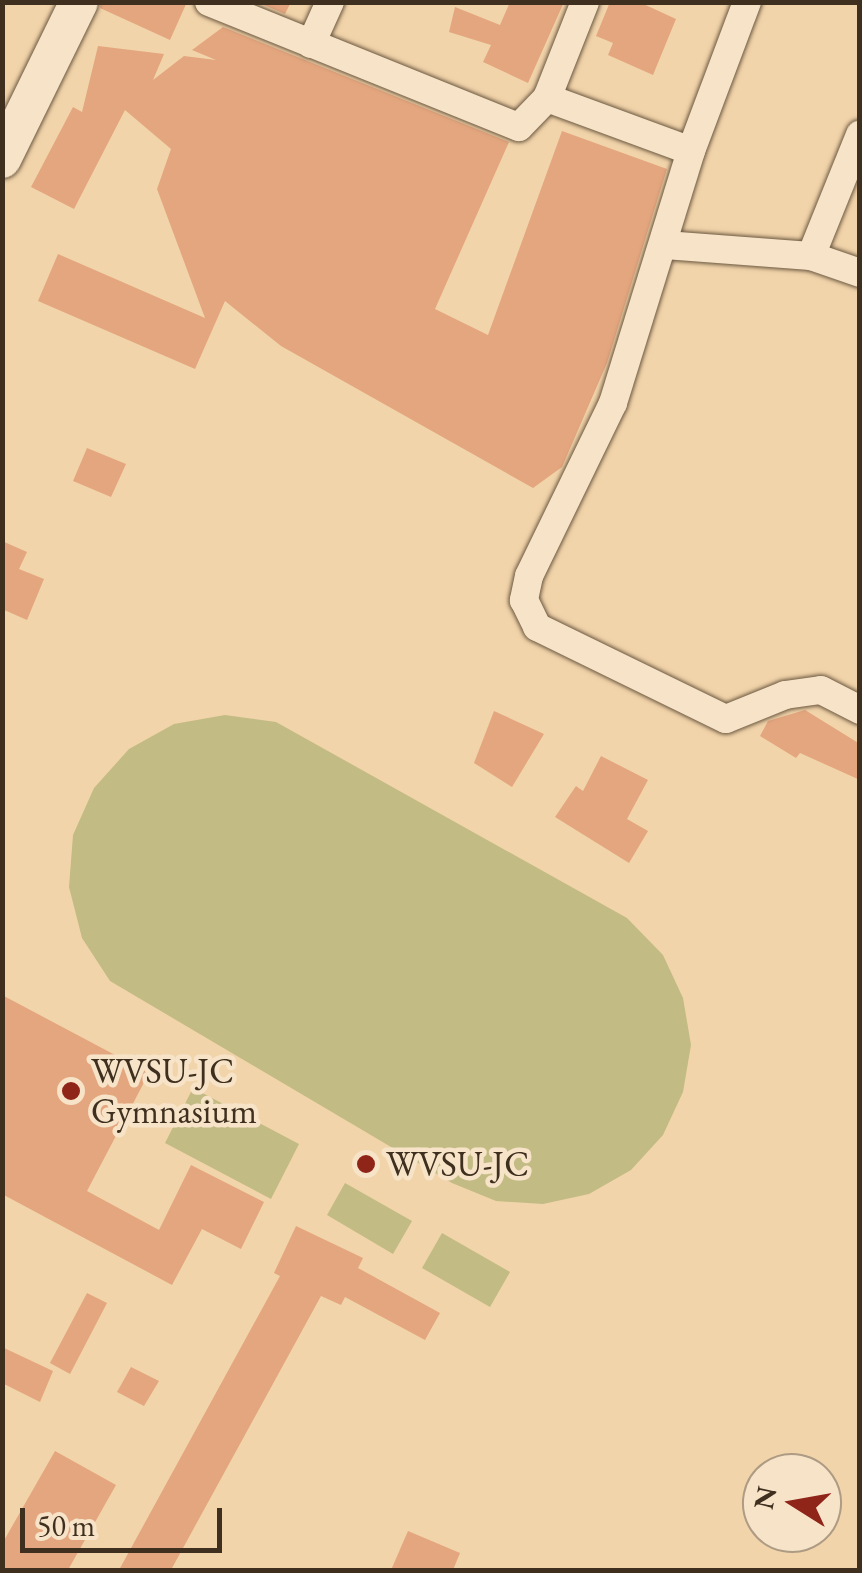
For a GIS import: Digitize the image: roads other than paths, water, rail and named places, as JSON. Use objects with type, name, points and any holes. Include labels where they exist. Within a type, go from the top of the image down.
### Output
[{"type":"main road","points":[[2,160],[79,2]]},
{"type":"street","points":[[209,2],[519,127],[547,98],[584,2]]},
{"type":"street","points":[[310,44],[330,2]]},
{"type":"street","points":[[747,2],[691,151],[665,246],[613,403],[530,576],[524,600],[536,627],[726,719],[785,695],[821,690],[860,710]]},
{"type":"street","points":[[547,98],[691,151]]},
{"type":"street","points":[[812,256],[860,135]]},
{"type":"street","points":[[665,246],[812,256],[860,273]]},
{"type":"place","name":"WVSU-JC Gymnasium","points":[[71,1091]]},
{"type":"place","name":"WVSU-JC","points":[[366,1164]]}]
